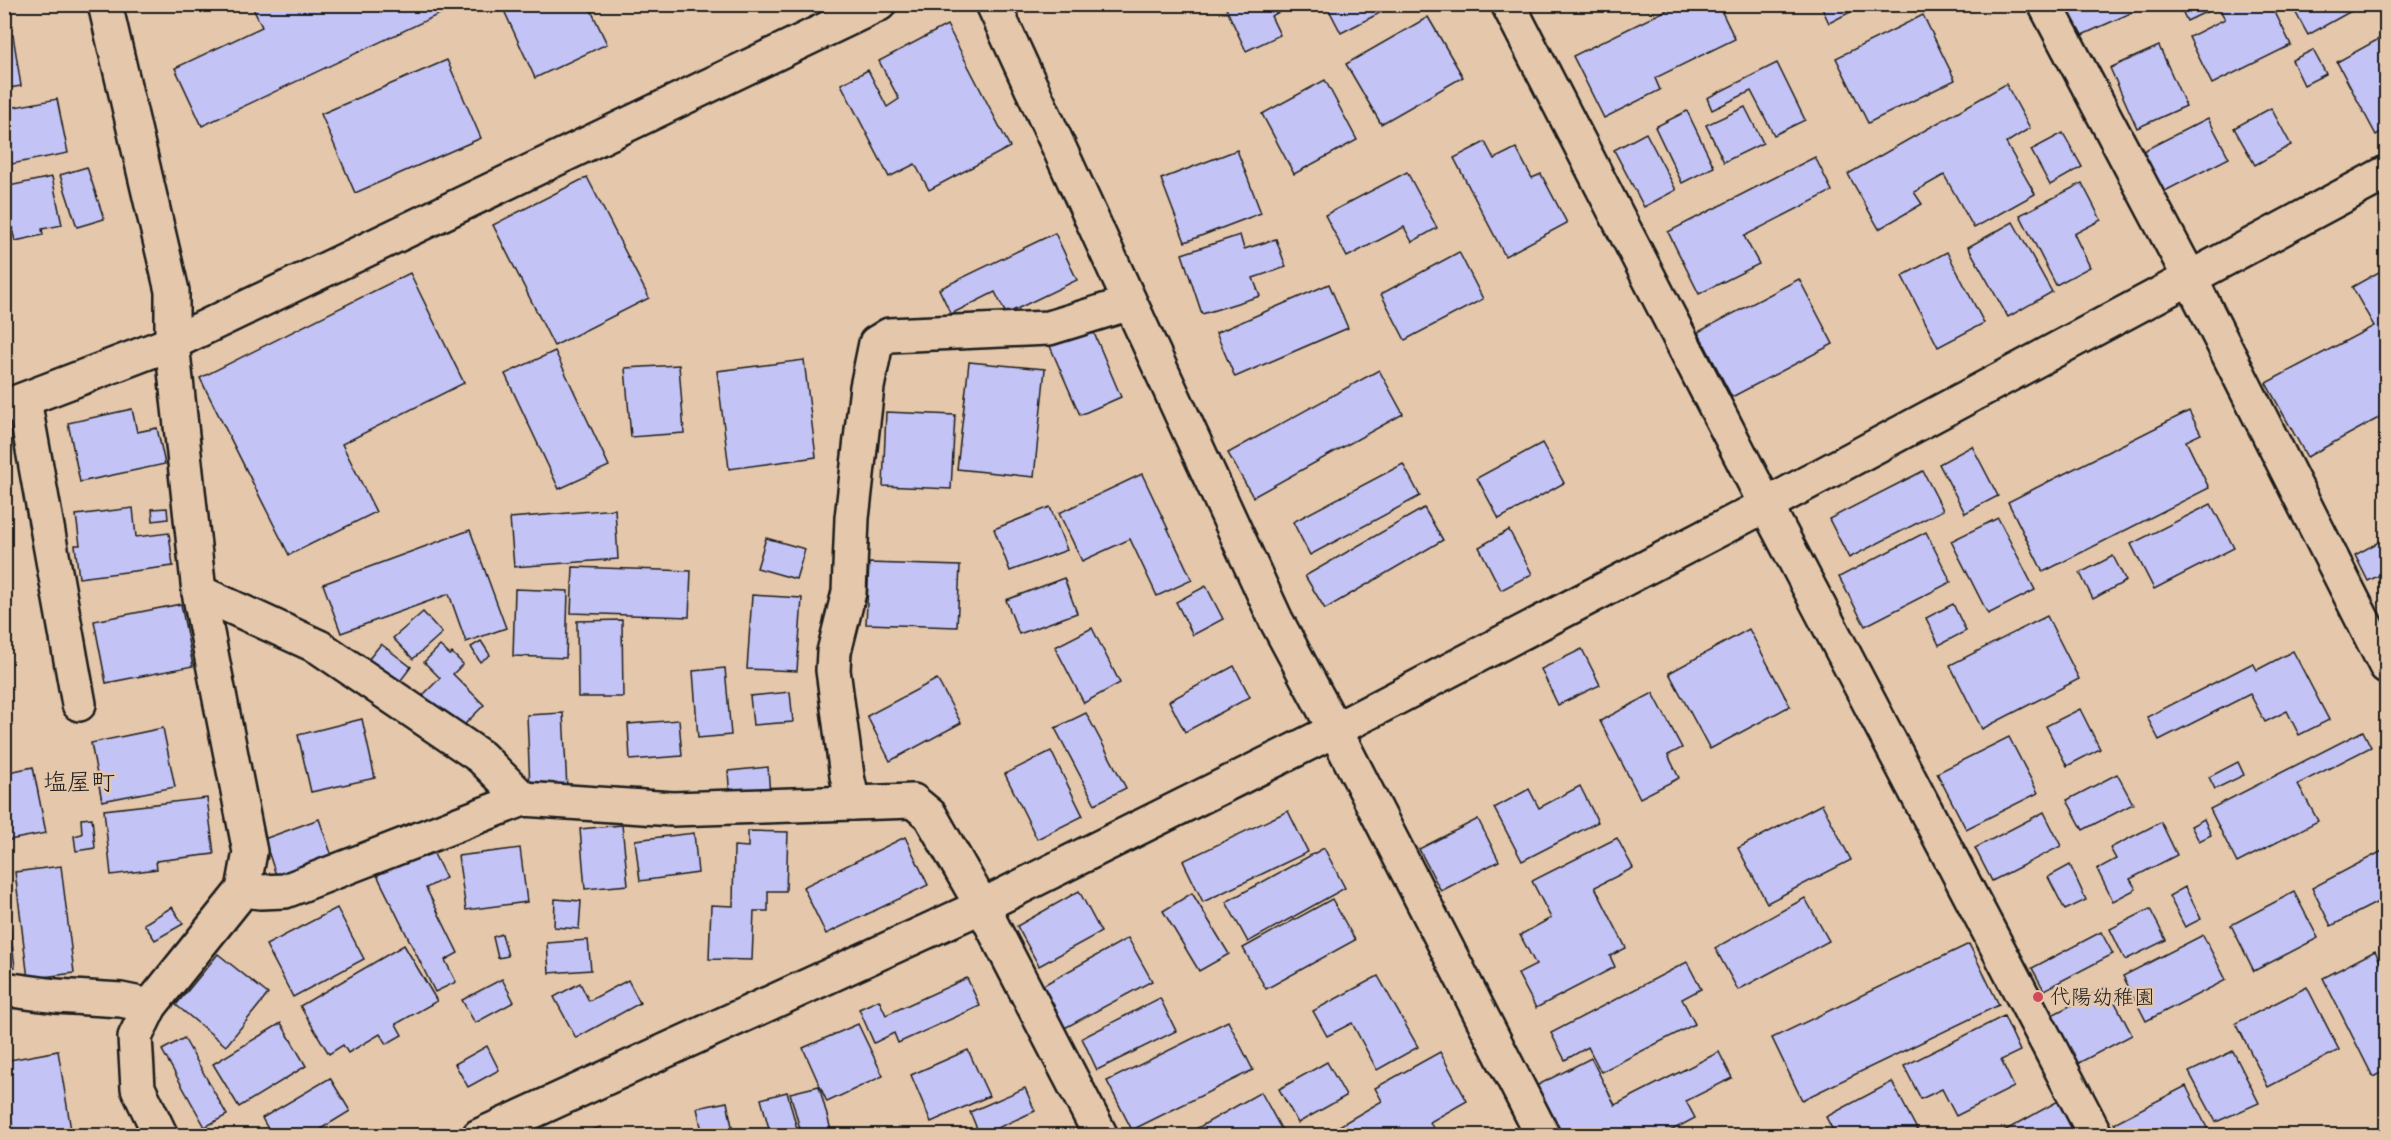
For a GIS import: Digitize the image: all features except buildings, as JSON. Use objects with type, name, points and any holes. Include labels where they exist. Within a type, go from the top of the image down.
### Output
[{"type":"street","points":[[105,4],[172,291],[172,343],[199,592],[250,852],[243,890],[150,1006],[135,1037],[138,1088],[161,1136]]},
{"type":"street","points":[[79,704],[14,403],[172,343],[879,4]]},
{"type":"street","points":[[993,4],[1276,620],[1335,730],[1543,1136]]},
{"type":"street","points":[[1508,4],[1766,505],[2096,1136]]},
{"type":"street","points":[[2045,4],[2190,278],[2386,666]]},
{"type":"street","points":[[479,1136],[982,906],[1335,730],[1766,505],[2386,173]]},
{"type":"street","points":[[853,802],[847,776],[833,670],[834,652],[849,592],[852,518],[867,387],[876,344],[889,335],[1049,328],[1130,303]]},
{"type":"street","points":[[199,592],[319,647],[481,757],[523,799]]},
{"type":"street","points":[[243,890],[285,891],[523,799],[673,809],[913,801],[930,815],[982,906],[1101,1136]]},
{"type":"street","points":[[4,988],[56,996],[121,999],[150,1006]]},
{"type":"place","name":"代陽幼稚園","points":[[2038,997]]},
{"type":"district","name":"塩屋町","points":[[79,782]]}]
